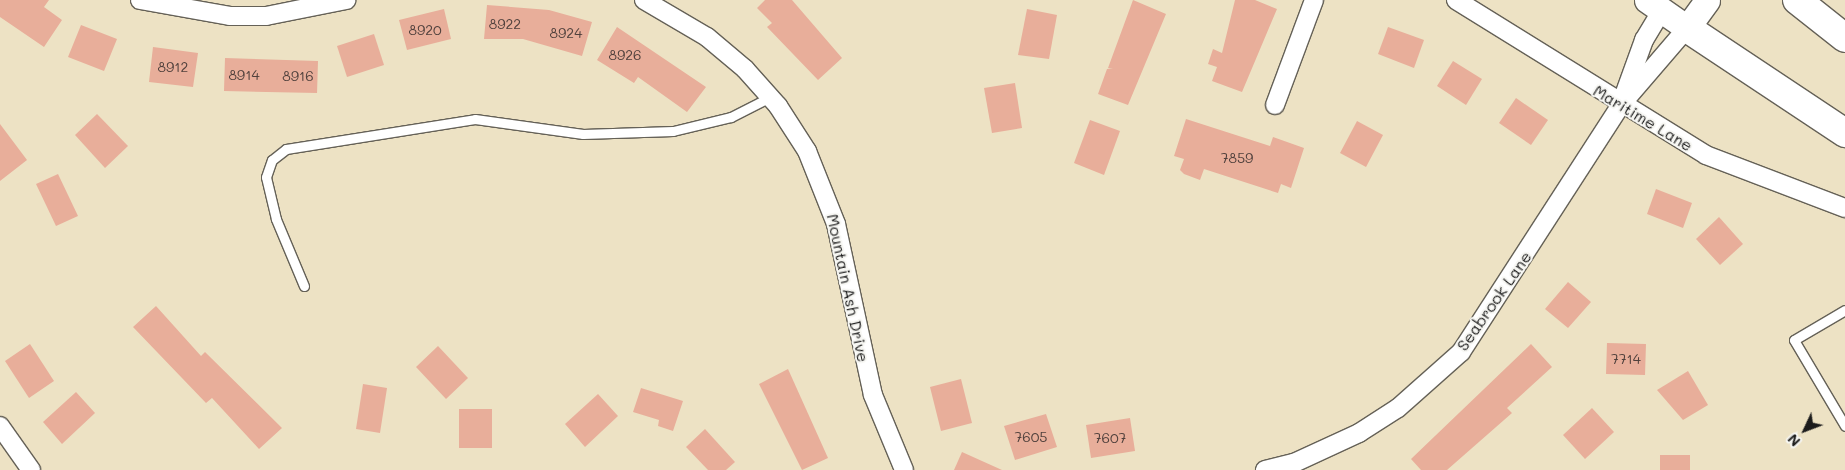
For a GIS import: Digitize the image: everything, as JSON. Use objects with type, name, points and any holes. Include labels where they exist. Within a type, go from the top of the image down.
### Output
[{"type":"highway","points":[[1797,0],[1845,38]]},
{"type":"highway","points":[[1687,28],[1845,133]]},
{"type":"main road","points":[[1659,3],[1687,28],[1707,0]]},
{"type":"street","points":[[140,0],[266,16],[346,0]]},
{"type":"street","name":"Mountain Ash Drive","points":[[644,0],[707,37],[770,97],[807,150],[825,190],[847,268],[873,395],[904,470]]},
{"type":"street","points":[[1275,105],[1314,0]]},
{"type":"street","name":"Maritime Lane","points":[[1456,0],[1621,105],[1736,169],[1845,208]]},
{"type":"street","name":"Seabrook Lane","points":[[1621,105],[1659,3]]},
{"type":"street","name":"Seabrook Lane","points":[[1265,470],[1295,467],[1353,437],[1398,408],[1461,352],[1621,105],[1687,28]]},
{"type":"street","points":[[0,426],[31,470]]},
{"type":"lane","points":[[304,286],[276,218],[266,177],[272,160],[286,149],[475,120],[583,134],[673,132],[731,117],[770,97]]},
{"type":"lane","points":[[1845,310],[1794,340],[1845,426]]},
{"type":"building","points":[[0,0],[49,0],[44,7],[62,20],[44,47],[0,17]]},
{"type":"building","points":[[765,0],[792,0],[842,58],[818,80],[767,27],[772,23],[757,8]]},
{"type":"building","points":[[1133,0],[1166,14],[1128,105],[1098,94],[1107,69],[1113,68],[1108,68]]},
{"type":"building","points":[[1235,0],[1255,0],[1277,9],[1242,92],[1212,81],[1217,67],[1208,64],[1213,49],[1222,53]]},
{"type":"building","points":[[487,5],[549,10],[592,22],[582,56],[523,39],[484,39]]},
{"type":"building","points":[[444,9],[451,39],[407,50],[399,20]]},
{"type":"building","points":[[1027,9],[1057,15],[1049,59],[1018,55]]},
{"type":"building","points":[[81,25],[117,39],[104,71],[68,57]]},
{"type":"building","points":[[617,27],[706,87],[687,112],[638,77],[634,83],[597,60]]},
{"type":"building","points":[[1388,27],[1424,40],[1414,68],[1378,54]]},
{"type":"building","points":[[374,34],[384,65],[347,77],[337,46]]},
{"type":"building","points":[[153,47],[198,53],[193,87],[149,82]]},
{"type":"building","points":[[225,58],[318,61],[317,93],[224,91]]},
{"type":"building","points":[[1453,61],[1482,79],[1466,105],[1437,86]]},
{"type":"building","points":[[1015,83],[1022,128],[992,133],[984,88]]},
{"type":"building","points":[[1516,98],[1548,120],[1531,145],[1499,123]]},
{"type":"building","points":[[97,114],[128,146],[105,168],[75,135]]},
{"type":"building","points":[[1186,119],[1270,146],[1273,137],[1304,148],[1291,188],[1281,184],[1278,193],[1204,169],[1200,180],[1184,174],[1180,170],[1184,159],[1174,156]]},
{"type":"building","points":[[1090,120],[1120,131],[1104,175],[1074,163]]},
{"type":"building","points":[[1357,121],[1383,135],[1366,167],[1340,153]]},
{"type":"building","points":[[0,124],[27,160],[0,181]]},
{"type":"building","points":[[58,174],[78,216],[56,226],[36,184]]},
{"type":"building","points":[[1656,189],[1692,203],[1683,228],[1647,214]]},
{"type":"building","points":[[1719,217],[1743,244],[1720,265],[1696,239]]},
{"type":"building","points":[[1568,282],[1591,302],[1568,328],[1545,309]]},
{"type":"building","points":[[156,306],[201,356],[205,352],[282,428],[259,449],[212,398],[206,403],[133,327]]},
{"type":"building","points":[[1607,343],[1646,344],[1645,375],[1606,374]]},
{"type":"building","points":[[30,344],[54,381],[29,398],[5,361]]},
{"type":"building","points":[[1531,344],[1552,367],[1507,408],[1512,413],[1447,470],[1421,470],[1411,459]]},
{"type":"building","points":[[438,346],[468,378],[446,399],[416,367]]},
{"type":"building","points":[[788,369],[828,458],[802,470],[759,384]]},
{"type":"building","points":[[1688,371],[1708,405],[1683,420],[1657,390]]},
{"type":"building","points":[[961,379],[972,423],[941,431],[930,387]]},
{"type":"building","points":[[363,384],[387,388],[380,433],[356,429]]},
{"type":"building","points":[[641,388],[683,401],[673,431],[658,426],[659,420],[633,412]]},
{"type":"building","points":[[76,392],[95,413],[62,444],[43,422]]},
{"type":"building","points":[[598,394],[618,416],[585,447],[565,424]]},
{"type":"building","points":[[1592,408],[1614,432],[1585,459],[1563,435]]},
{"type":"building","points":[[459,409],[492,409],[492,448],[459,448]]},
{"type":"building","points":[[1046,414],[1057,447],[1015,460],[1004,426]]},
{"type":"building","points":[[1130,418],[1135,451],[1091,458],[1086,425]]},
{"type":"building","points":[[705,429],[735,462],[726,470],[708,470],[686,447]]},
{"type":"building","points":[[962,452],[1002,470],[954,470]]},
{"type":"building","points":[[1660,455],[1690,455],[1690,470],[1660,470]]}]
